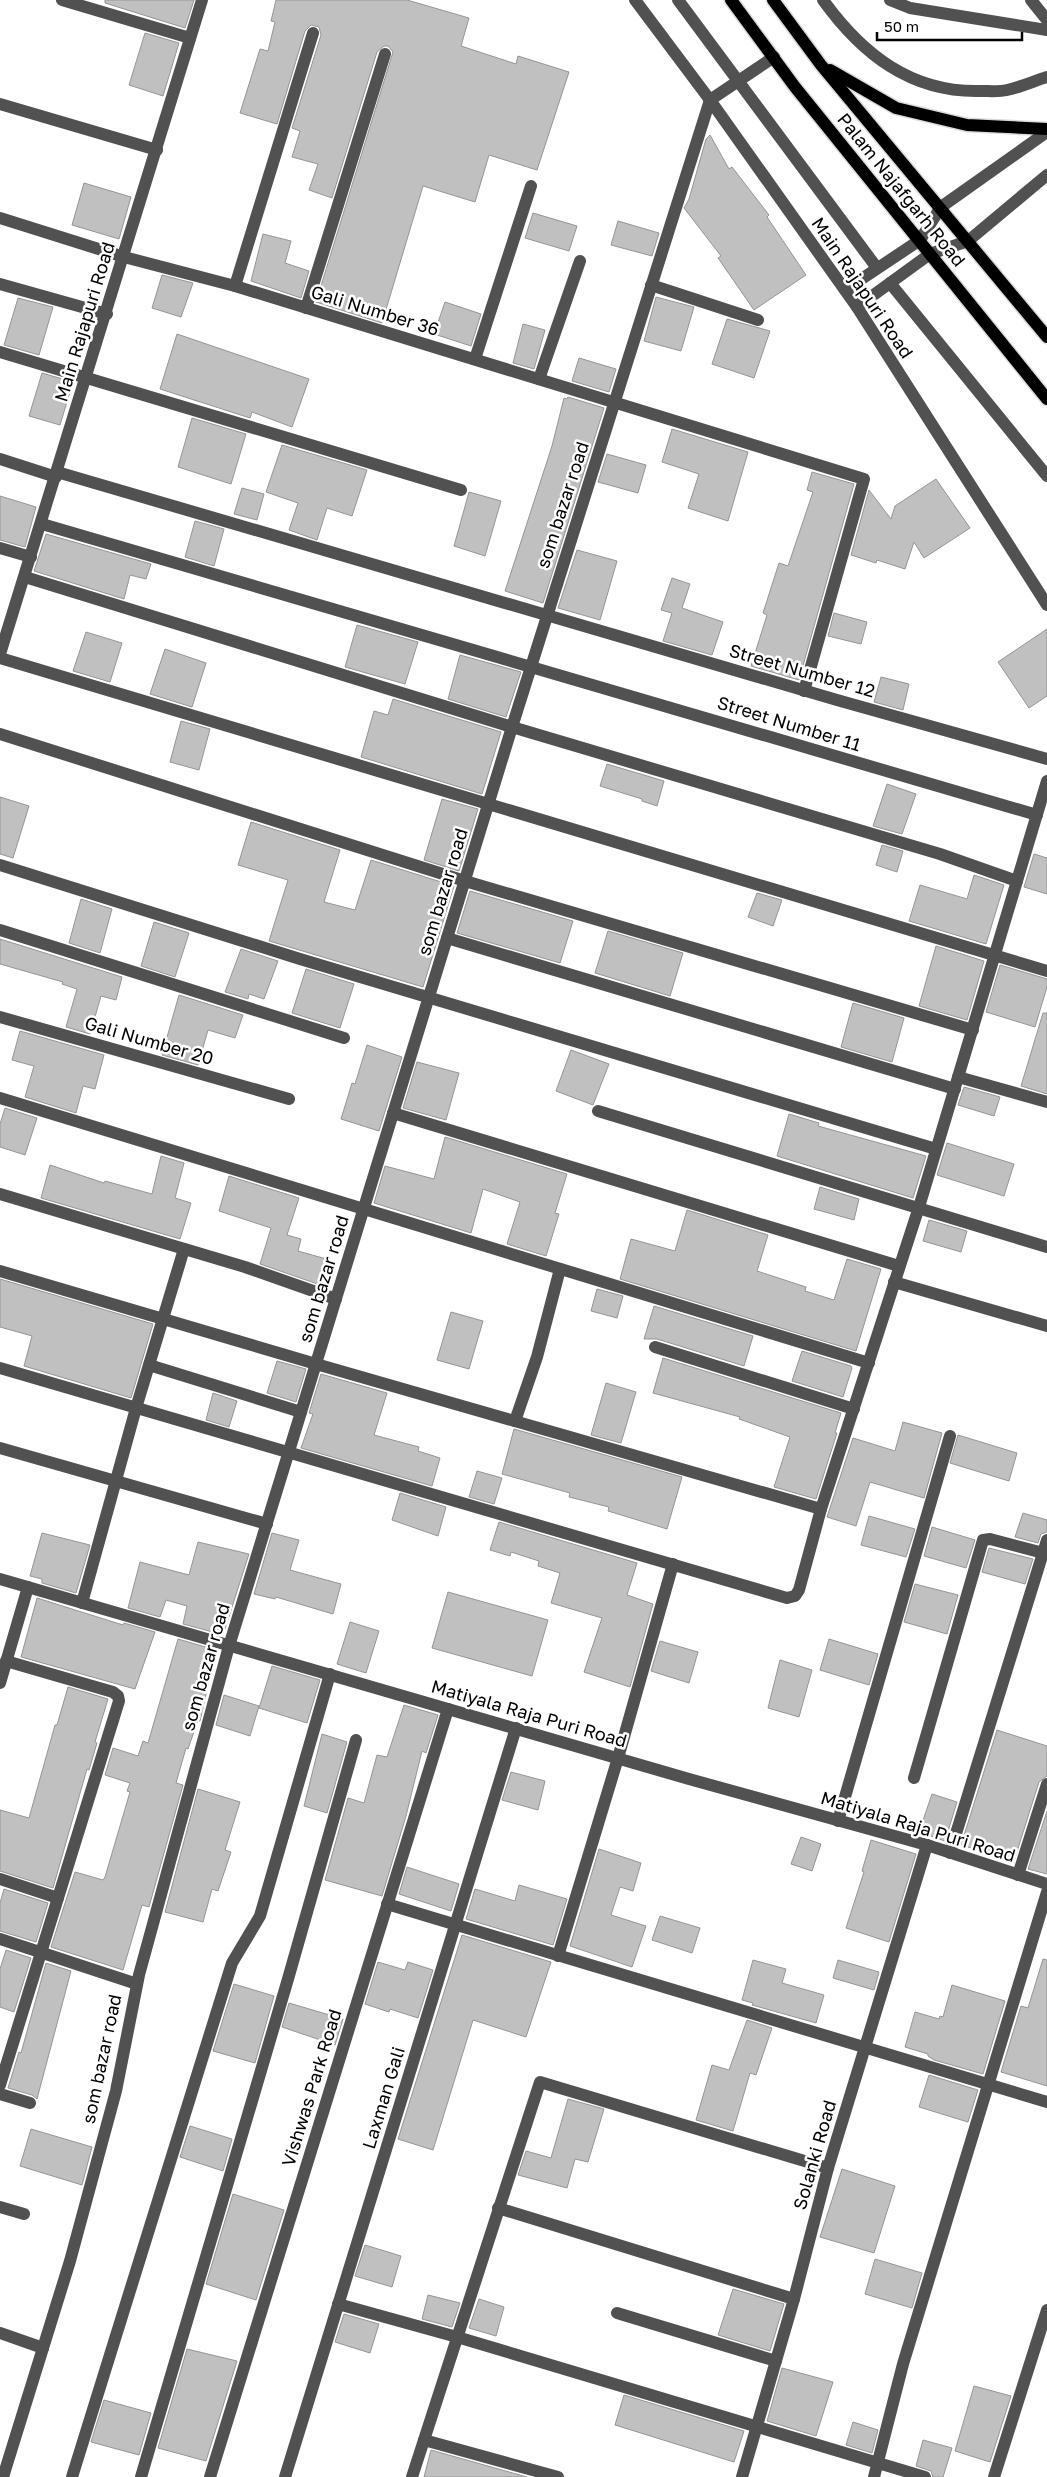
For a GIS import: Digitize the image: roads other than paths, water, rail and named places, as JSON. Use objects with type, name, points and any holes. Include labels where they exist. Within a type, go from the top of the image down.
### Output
[{"type":"main road","name":"Palam Najafgarh Road","points":[[732,0],[774,58],[1047,399]]},
{"type":"main road","name":"Palam Najafgarh Road","points":[[773,0],[821,65],[941,207],[1047,338]]},
{"type":"main road","points":[[821,65],[896,108],[967,125],[1047,130]]},
{"type":"street","points":[[62,0],[190,38]]},
{"type":"street","name":"Main Rajapuri Road","points":[[0,654],[2,637],[25,577],[42,524],[202,0]]},
{"type":"street","name":"Main Rajapuri Road","points":[[635,0],[710,100],[857,307],[1047,605]]},
{"type":"street","points":[[678,0],[877,268]]},
{"type":"street","points":[[823,0],[835,17],[868,52],[904,76],[931,87],[955,92],[1006,91],[1047,77]]},
{"type":"street","points":[[890,0],[910,8],[1047,30]]},
{"type":"street","points":[[1031,0],[1047,20]]},
{"type":"street","points":[[236,286],[313,34]]},
{"type":"street","points":[[306,308],[385,54]]},
{"type":"street","points":[[710,100],[774,58]]},
{"type":"street","name":"som bazar road","points":[[3,2477],[70,2261],[116,2091],[137,1984],[229,1646],[488,804],[710,100]]},
{"type":"street","points":[[0,104],[157,150]]},
{"type":"street","points":[[845,290],[920,240],[941,207],[1047,130]]},
{"type":"street","points":[[857,307],[930,254],[968,241],[1047,175]]},
{"type":"street","points":[[475,359],[531,186]]},
{"type":"street","name":"Gali Number 36","points":[[0,218],[124,257],[236,286],[864,479],[804,690]]},
{"type":"street","points":[[539,379],[580,261]]},
{"type":"street","points":[[890,283],[1047,476]]},
{"type":"street","points":[[0,284],[107,314]]},
{"type":"street","points":[[651,285],[758,320]]},
{"type":"street","points":[[0,352],[461,490]]},
{"type":"street","name":"Street Number 12","points":[[0,459],[1047,759]]},
{"type":"street","name":"Street Number 11","points":[[42,524],[1037,815]]},
{"type":"street","points":[[0,548],[31,557]]},
{"type":"street","points":[[25,577],[512,727],[913,845],[1017,881]]},
{"type":"street","points":[[0,658],[1047,971]]},
{"type":"street","points":[[0,734],[465,881],[973,1030]]},
{"type":"street","points":[[0,1368],[788,1598],[795,1596],[799,1590],[821,1509],[919,1207],[1047,781]]},
{"type":"street","points":[[0,865],[429,998],[936,1149]]},
{"type":"street","points":[[0,930],[344,1038]]},
{"type":"street","points":[[447,938],[957,1083],[1047,1102]]},
{"type":"street","name":"Gali Number 20","points":[[0,1017],[289,1099]]},
{"type":"street","points":[[0,1098],[869,1363]]},
{"type":"street","points":[[598,1111],[1047,1247]]},
{"type":"street","points":[[393,1113],[899,1266]]},
{"type":"street","points":[[0,1194],[184,1249],[336,1299]]},
{"type":"street","points":[[82,1603],[115,1480],[184,1249]]},
{"type":"street","points":[[515,1421],[537,1357],[560,1269]]},
{"type":"street","points":[[0,1271],[821,1509]]},
{"type":"street","points":[[894,1282],[1047,1326]]},
{"type":"street","points":[[655,1347],[854,1409]]},
{"type":"street","points":[[149,1365],[301,1412]]},
{"type":"street","points":[[838,1821],[950,1436]]},
{"type":"street","points":[[0,1448],[268,1524]]},
{"type":"street","points":[[914,1778],[983,1540],[990,1539],[1045,1554]]},
{"type":"street","points":[[950,1853],[1045,1554],[1047,1540]]},
{"type":"street","points":[[558,1956],[618,1758],[673,1564]]},
{"type":"street","name":"Matiyala Raja Puri Road","points":[[0,1579],[838,1821],[927,1844],[1047,1884]]},
{"type":"street","points":[[0,1683],[28,1588]]},
{"type":"street","points":[[0,2085],[117,1708],[118,1696],[113,1692],[6,1661]]},
{"type":"street","points":[[72,2477],[232,1963],[260,1916],[330,1674]]},
{"type":"street","name":"Vishwas Park Road","points":[[210,2477],[448,1709]]},
{"type":"street","name":"Laxman Gali","points":[[285,2477],[516,1728]]},
{"type":"street","points":[[141,2477],[288,1979],[356,1740]]},
{"type":"street","points":[[1018,1875],[1047,1784]]},
{"type":"street","name":"Solanki Road","points":[[742,2477],[794,2298],[828,2168],[927,1844]]},
{"type":"street","points":[[0,1879],[58,1898]]},
{"type":"street","points":[[876,2471],[906,2356],[1047,1892]]},
{"type":"street","points":[[388,1904],[1047,2102]]},
{"type":"street","points":[[0,1940],[137,1984]]},
{"type":"street","points":[[412,2477],[540,2082],[828,2168]]},
{"type":"street","points":[[0,2094],[30,2103]]},
{"type":"street","points":[[0,2207],[24,2214]]},
{"type":"street","points":[[498,2208],[794,2298]]},
{"type":"street","points":[[338,2304],[457,2337],[756,2428],[876,2471],[925,2477]]},
{"type":"street","points":[[994,2477],[1047,2310]]},
{"type":"street","points":[[618,2313],[776,2361]]},
{"type":"street","points":[[0,2333],[43,2348]]},
{"type":"street","points":[[424,2440],[558,2477]]}]
